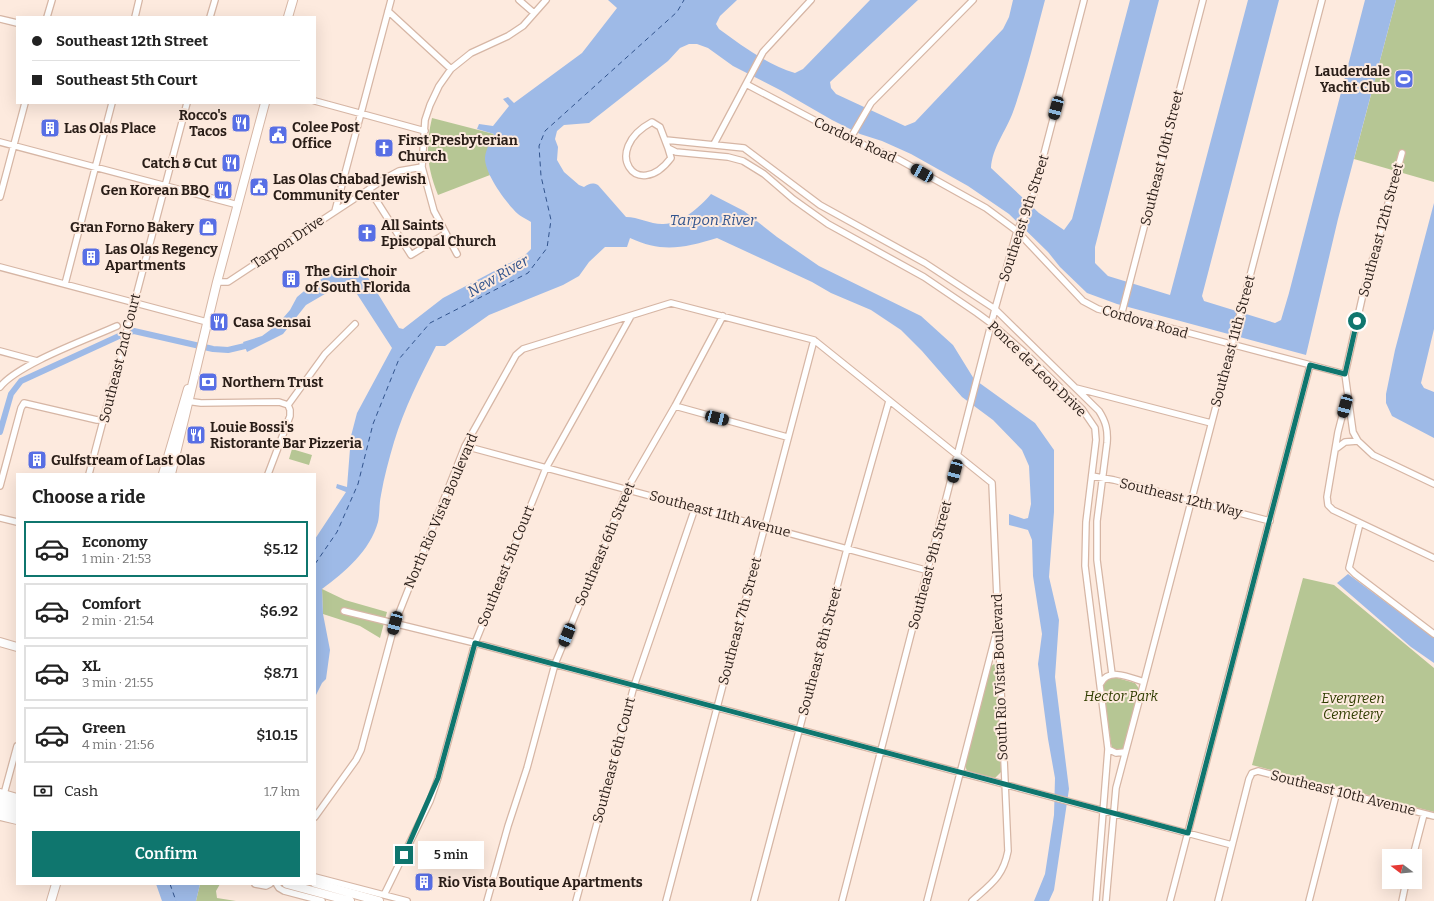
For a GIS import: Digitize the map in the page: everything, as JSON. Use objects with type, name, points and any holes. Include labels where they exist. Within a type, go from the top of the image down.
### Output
[{"type":"main road","points":[[288,16],[293,0]]},
{"type":"main road","points":[[163,473],[186,401],[265,104]]},
{"type":"main road","points":[[171,473],[186,401]]},
{"type":"main road","points":[[0,642],[16,646]]},
{"type":"main road","points":[[1,796],[16,798]]},
{"type":"main road","points":[[1,796],[16,804]]},
{"type":"main road","points":[[0,808],[16,813]]},
{"type":"main road","points":[[0,816],[16,820]]},
{"type":"main road","points":[[316,884],[382,898]]},
{"type":"main road","points":[[51,901],[56,885]]},
{"type":"main road","points":[[292,885],[350,901]]},
{"type":"street","points":[[47,16],[52,0]]},
{"type":"street","points":[[135,16],[139,0]]},
{"type":"street","points":[[210,16],[215,0]]},
{"type":"street","points":[[336,211],[391,0]]},
{"type":"street","points":[[519,0],[534,13]]},
{"type":"street","points":[[457,254],[434,211],[422,167],[425,120],[430,105],[439,86],[452,69],[471,52],[508,36],[523,26],[546,0]]},
{"type":"street","points":[[714,144],[763,52],[811,0]]},
{"type":"street","points":[[850,139],[867,108],[973,0]]},
{"type":"street","name":"Southeast 9th Street","points":[[842,901],[996,309],[1017,231],[1032,200],[1084,0]]},
{"type":"street","name":"Southeast 10th Street","points":[[1121,316],[1203,0]]},
{"type":"street","name":"Southeast 11th Street","points":[[1113,812],[1119,773],[1322,0]]},
{"type":"street","points":[[388,11],[452,69]]},
{"type":"street","points":[[0,19],[16,23]]},
{"type":"street","name":"Cordova Road","points":[[746,84],[850,139],[898,159],[986,208],[1017,231],[1083,301],[1098,309],[1232,346],[1345,374]]},
{"type":"street","points":[[316,101],[425,132]]},
{"type":"street","points":[[0,197],[25,104]]},
{"type":"street","points":[[65,284],[112,104]]},
{"type":"street","name":"Southeast 2nd Court","points":[[89,473],[187,104]]},
{"type":"street","points":[[652,122],[660,127],[668,148],[671,158],[664,167],[652,175],[643,176],[630,170],[625,160],[626,149],[634,134],[652,122]]},
{"type":"street","name":"Ponce de Leon Drive","points":[[666,140],[744,148],[820,205],[925,263],[996,309],[1073,387],[1099,411],[1105,420],[1108,430],[1108,443],[1097,521],[1097,560],[1112,674]]},
{"type":"street","points":[[0,142],[165,187],[238,205]]},
{"type":"street","name":"Ponce de Leon Drive","points":[[668,148],[676,152],[728,157],[743,161],[764,174],[793,199],[828,224],[924,277],[992,324],[1082,409],[1094,428],[1096,440],[1086,522],[1085,566],[1101,682],[1108,749],[1096,901]]},
{"type":"street","name":"Southeast 12th Street","points":[[1360,523],[1333,510],[1328,505],[1327,497],[1337,448],[1338,432],[1348,393],[1345,374],[1363,294],[1402,153]]},
{"type":"street","name":"Tarpon Drive","points":[[217,282],[228,282],[399,171],[422,167]]},
{"type":"street","points":[[369,190],[411,255],[445,234]]},
{"type":"street","points":[[0,267],[207,322]]},
{"type":"street","name":"North Rio Vista Boulevard","points":[[316,816],[356,760],[361,750],[395,623],[466,446],[516,356],[523,349],[671,303],[814,340],[958,457]]},
{"type":"street","name":"Southeast 5th Court","points":[[382,898],[430,801],[438,778],[475,643],[546,468],[631,316]]},
{"type":"street","name":"Southeast 6th Street","points":[[487,901],[508,826],[527,768],[555,664],[627,490],[675,406],[723,316]]},
{"type":"street","points":[[288,405],[325,354],[355,324]]},
{"type":"street","points":[[0,387],[6,380],[37,361],[117,326]]},
{"type":"street","name":"Southeast 7th Street","points":[[666,901],[787,437],[814,340]]},
{"type":"street","points":[[0,351],[37,361]]},
{"type":"street","points":[[1170,901],[1310,365]]},
{"type":"street","points":[[1064,391],[1073,387],[1211,423]]},
{"type":"street","points":[[1348,393],[1353,432],[1358,441],[1373,455],[1434,484]]},
{"type":"street","points":[[186,401],[201,403],[279,402],[288,405]]},
{"type":"street","name":"Southeast 8th Street","points":[[754,901],[847,548],[889,401]]},
{"type":"street","points":[[0,486],[21,408],[24,403],[97,420],[104,419]]},
{"type":"street","points":[[268,473],[290,416],[288,405]]},
{"type":"street","points":[[675,406],[787,437]]},
{"type":"street","points":[[1337,448],[1345,442],[1358,441]]},
{"type":"street","name":"Southeast 11th Avenue","points":[[466,446],[928,571]]},
{"type":"street","name":"South Rio Vista Boulevard","points":[[958,457],[992,483],[1008,851],[1005,866],[999,875],[972,901]]},
{"type":"street","name":"Southeast 12th Way","points":[[1092,476],[1270,521]]},
{"type":"street","name":"Southeast 6th Court","points":[[576,901],[634,686],[696,508]]},
{"type":"street","points":[[0,518],[16,522]]},
{"type":"street","points":[[1434,558],[1360,523],[1349,561],[1349,568],[1355,574],[1434,634]]},
{"type":"street","points":[[344,610],[555,664],[1232,845],[1218,901]]},
{"type":"street","points":[[927,901],[999,623]]},
{"type":"street","points":[[988,664],[1000,666]]},
{"type":"street","points":[[1099,668],[1105,669],[1111,665]]},
{"type":"street","points":[[1101,682],[1106,676],[1112,674],[1144,682]]},
{"type":"street","points":[[1,796],[16,749]]},
{"type":"street","points":[[1108,749],[1116,753],[1125,752]]},
{"type":"street","name":"Southeast 10th Avenue","points":[[1232,845],[1249,779],[1252,773],[1258,771],[1434,816]]},
{"type":"street","points":[[1309,901],[1337,792]]},
{"type":"street","points":[[1106,901],[1113,812]]},
{"type":"street","points":[[1415,849],[1424,814]]},
{"type":"street","points":[[1102,832],[1107,831],[1112,833]]},
{"type":"street","points":[[316,876],[382,898],[406,901]]},
{"type":"street","points":[[277,885],[284,890],[322,901]]},
{"type":"street","points":[[1402,901],[1405,889]]},
{"type":"green space","name":"Lauderdale Yacht Club","points":[[1396,0],[1434,0],[1434,182],[1354,159]]},
{"type":"green space","points":[[432,118],[494,134],[487,154],[487,164],[490,175],[438,195],[431,175],[428,157],[428,139]]},
{"type":"green space","points":[[292,449],[312,455],[309,465],[289,459]]},
{"type":"green space","name":"Evergreen Cemetery","points":[[1303,578],[1334,585],[1434,668],[1434,812],[1252,765]]},
{"type":"green space","points":[[322,589],[345,600],[387,612],[380,638],[360,626],[323,614]]},
{"type":"green space","points":[[994,664],[998,668],[1001,772],[995,778],[967,771],[964,763],[990,667]]},
{"type":"green space","name":"Hector Park","points":[[1114,677],[1135,683],[1140,690],[1125,745],[1123,749],[1118,751],[1113,750],[1111,744],[1103,688],[1104,680]]},
{"type":"green space","points":[[200,885],[219,885],[216,891],[217,898],[236,901],[196,901]]},
{"type":"water","points":[[608,0],[737,0],[720,16],[716,24],[719,29],[765,60],[785,70],[795,73],[803,69],[870,0],[918,0],[830,82],[831,88],[836,94],[905,126],[915,122],[1003,29],[1009,17],[1013,0],[1045,0],[1018,98],[994,153],[991,168],[1039,213],[1064,230],[1072,219],[1130,0],[1159,0],[1095,247],[1095,263],[1108,276],[1170,295],[1248,0],[1279,0],[1202,296],[1204,301],[1275,323],[1281,320],[1289,293],[1365,0],[1396,0],[1338,219],[1306,355],[1117,304],[1087,293],[1009,214],[968,186],[911,154],[882,141],[860,134],[832,120],[780,90],[733,66],[708,48],[697,44],[689,44],[680,48],[668,61],[589,123],[564,125],[557,131],[555,139],[558,147],[557,160],[564,172],[579,185],[584,187],[591,184],[598,185],[626,217],[658,224],[669,224],[676,222],[689,214],[711,194],[744,211],[777,237],[819,266],[921,316],[953,345],[974,379],[1035,423],[1054,450],[1054,512],[1049,577],[1059,620],[1055,677],[1069,789],[1054,890],[1049,901],[1034,901],[1045,874],[1054,815],[1055,778],[1038,664],[1042,634],[1033,576],[1032,540],[1028,530],[1009,525],[1009,514],[1024,519],[1028,518],[1031,504],[1029,466],[1022,450],[993,420],[962,397],[922,351],[901,330],[871,310],[831,293],[812,282],[717,238],[683,246],[663,247],[652,246],[630,238],[627,247],[605,247],[589,262],[579,276],[563,285],[489,315],[445,346],[436,346],[413,393],[392,448],[380,498],[378,522],[374,533],[356,560],[322,589],[323,614],[330,650],[326,679],[322,683],[316,695],[316,537],[346,492],[336,488],[337,484],[347,487],[351,436],[357,413],[392,348],[357,294],[349,286],[342,284],[306,305],[283,334],[247,352],[243,342],[262,336],[277,325],[290,310],[297,297],[315,282],[340,270],[356,270],[367,276],[399,328],[403,329],[443,298],[525,255],[531,249],[531,222],[519,215],[513,209],[502,195],[488,171],[485,157],[487,148],[494,134],[477,129],[479,124],[493,126],[509,106],[503,99],[508,97],[514,103],[582,53],[617,8]]},
{"type":"water","points":[[1434,203],[1434,329],[1421,383],[1424,388],[1434,392],[1434,438],[1392,416],[1386,403],[1386,394],[1395,350]]},
{"type":"water","points":[[1348,574],[1434,638],[1434,663],[1411,647],[1337,583]]},
{"type":"water","points":[[156,885],[200,885],[196,901],[162,901]]},
{"type":"waterway","points":[[0,432],[11,394],[21,381],[119,336],[134,331],[213,349],[228,350],[245,346]]},
{"type":"ferry route","points":[[316,563],[337,532],[358,484],[373,424],[399,359],[430,323],[528,273],[547,248],[551,220],[541,176],[539,146],[545,131],[677,12],[684,0]]},
{"type":"ferry route","points":[[170,885],[176,901]]},
{"type":"place","name":"Lauderdale Yacht Club","points":[[1404,79]]},
{"type":"place","name":"Rocco's Tacos","points":[[241,123]]},
{"type":"place","name":"Las Olas Place","points":[[50,128]]},
{"type":"place","name":"Colee Post Office","points":[[278,135]]},
{"type":"place","name":"First Presbyterian Church","points":[[384,148]]},
{"type":"place","name":"Catch & Cut","points":[[231,163]]},
{"type":"place","name":"Las Olas Chabad Jewish Community Center","points":[[259,187]]},
{"type":"place","name":"Gen Korean BBQ","points":[[223,190]]},
{"type":"place","name":"Gran Forno Bakery","points":[[208,227]]},
{"type":"place","name":"All Saints Episcopal Church","points":[[367,233]]},
{"type":"place","name":"Las Olas Regency Apartments","points":[[91,257]]},
{"type":"place","name":"The Girl Choir of South Florida","points":[[291,279]]},
{"type":"place","name":"Casa Sensai","points":[[219,322]]},
{"type":"place","name":"Northern Trust","points":[[208,382]]},
{"type":"place","name":"Louie Bossi's Ristorante Bar Pizzeria","points":[[196,435]]},
{"type":"place","name":"Gulfstream of Last Olas","points":[[37,460]]},
{"type":"place","name":"Rio Vista Boutique Apartments","points":[[424,882]]},
{"type":"route","points":[[404,855],[430,801],[438,778],[475,643],[1188,833],[1310,365],[1345,374],[1357,321]]},
{"type":"water label","name":"Tarpon River","points":[[713,220]]},
{"type":"water label","name":"New River","points":[[498,276]]}]
